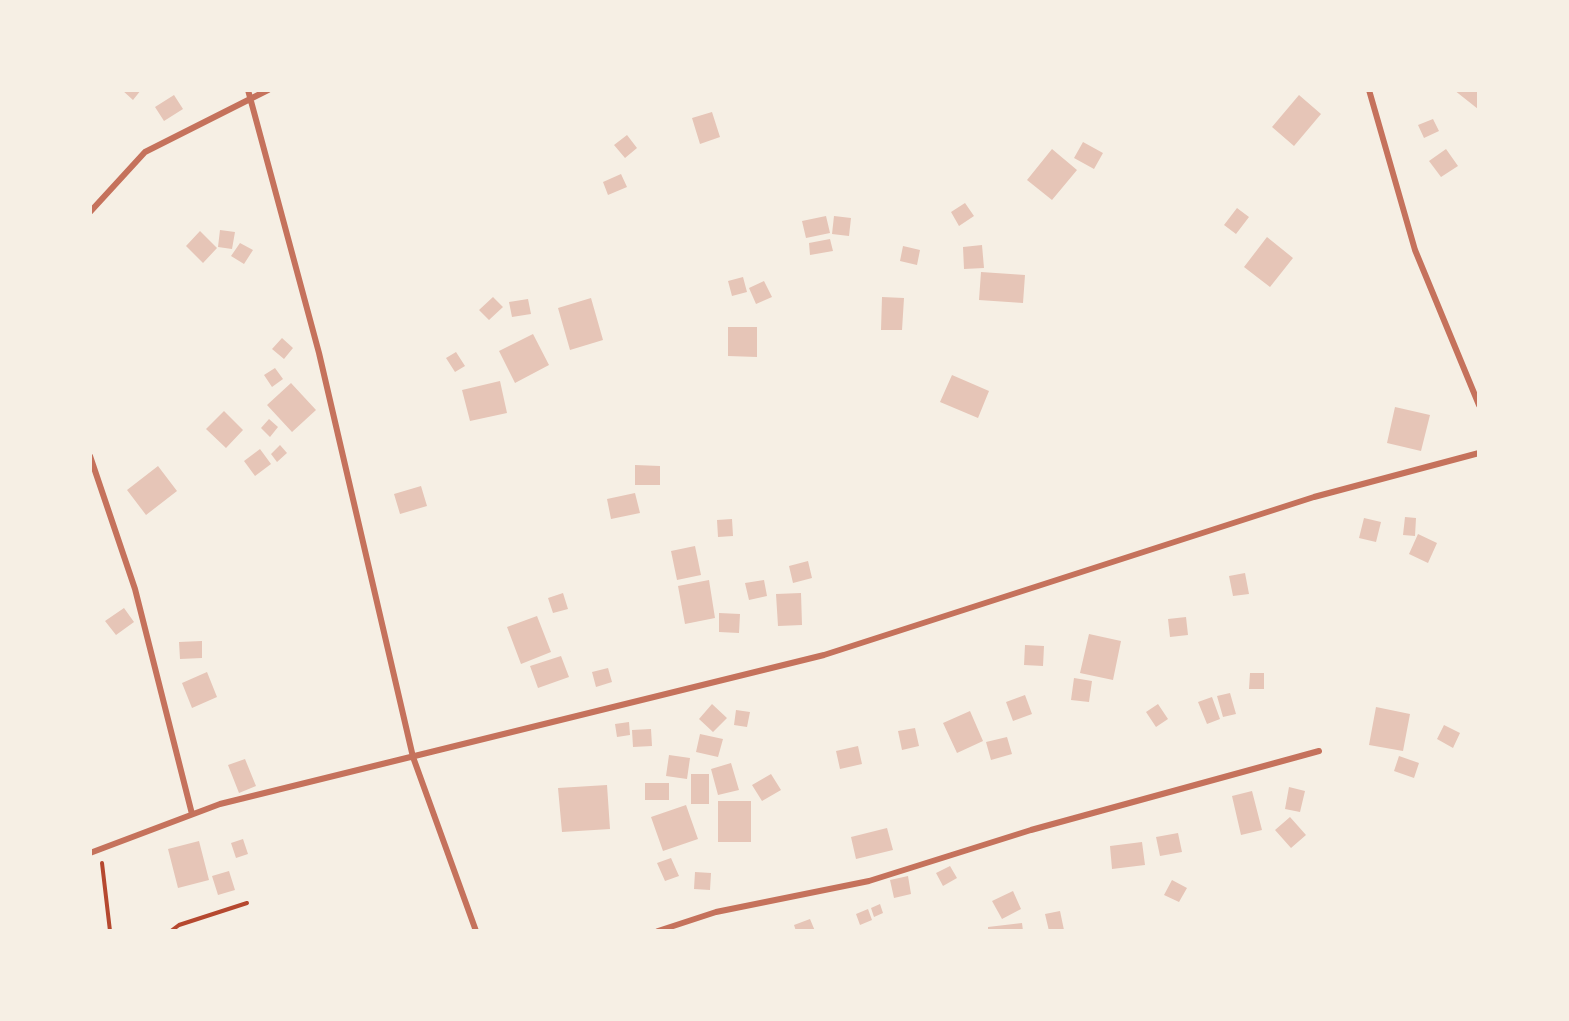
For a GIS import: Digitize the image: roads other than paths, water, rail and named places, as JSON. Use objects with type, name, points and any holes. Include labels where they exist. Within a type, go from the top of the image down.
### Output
[{"type":"street","points":[[248,90],[319,353],[413,757],[476,931]]},
{"type":"street","points":[[90,212],[145,152],[268,90]]},
{"type":"street","points":[[1369,90],[1415,250],[1479,405]]},
{"type":"street","points":[[90,853],[220,804],[824,655],[1314,497],[1479,453]]},
{"type":"street","points":[[90,456],[135,589],[192,814]]},
{"type":"street","points":[[658,931],[716,912],[869,881],[1031,830],[1319,750]]}]
